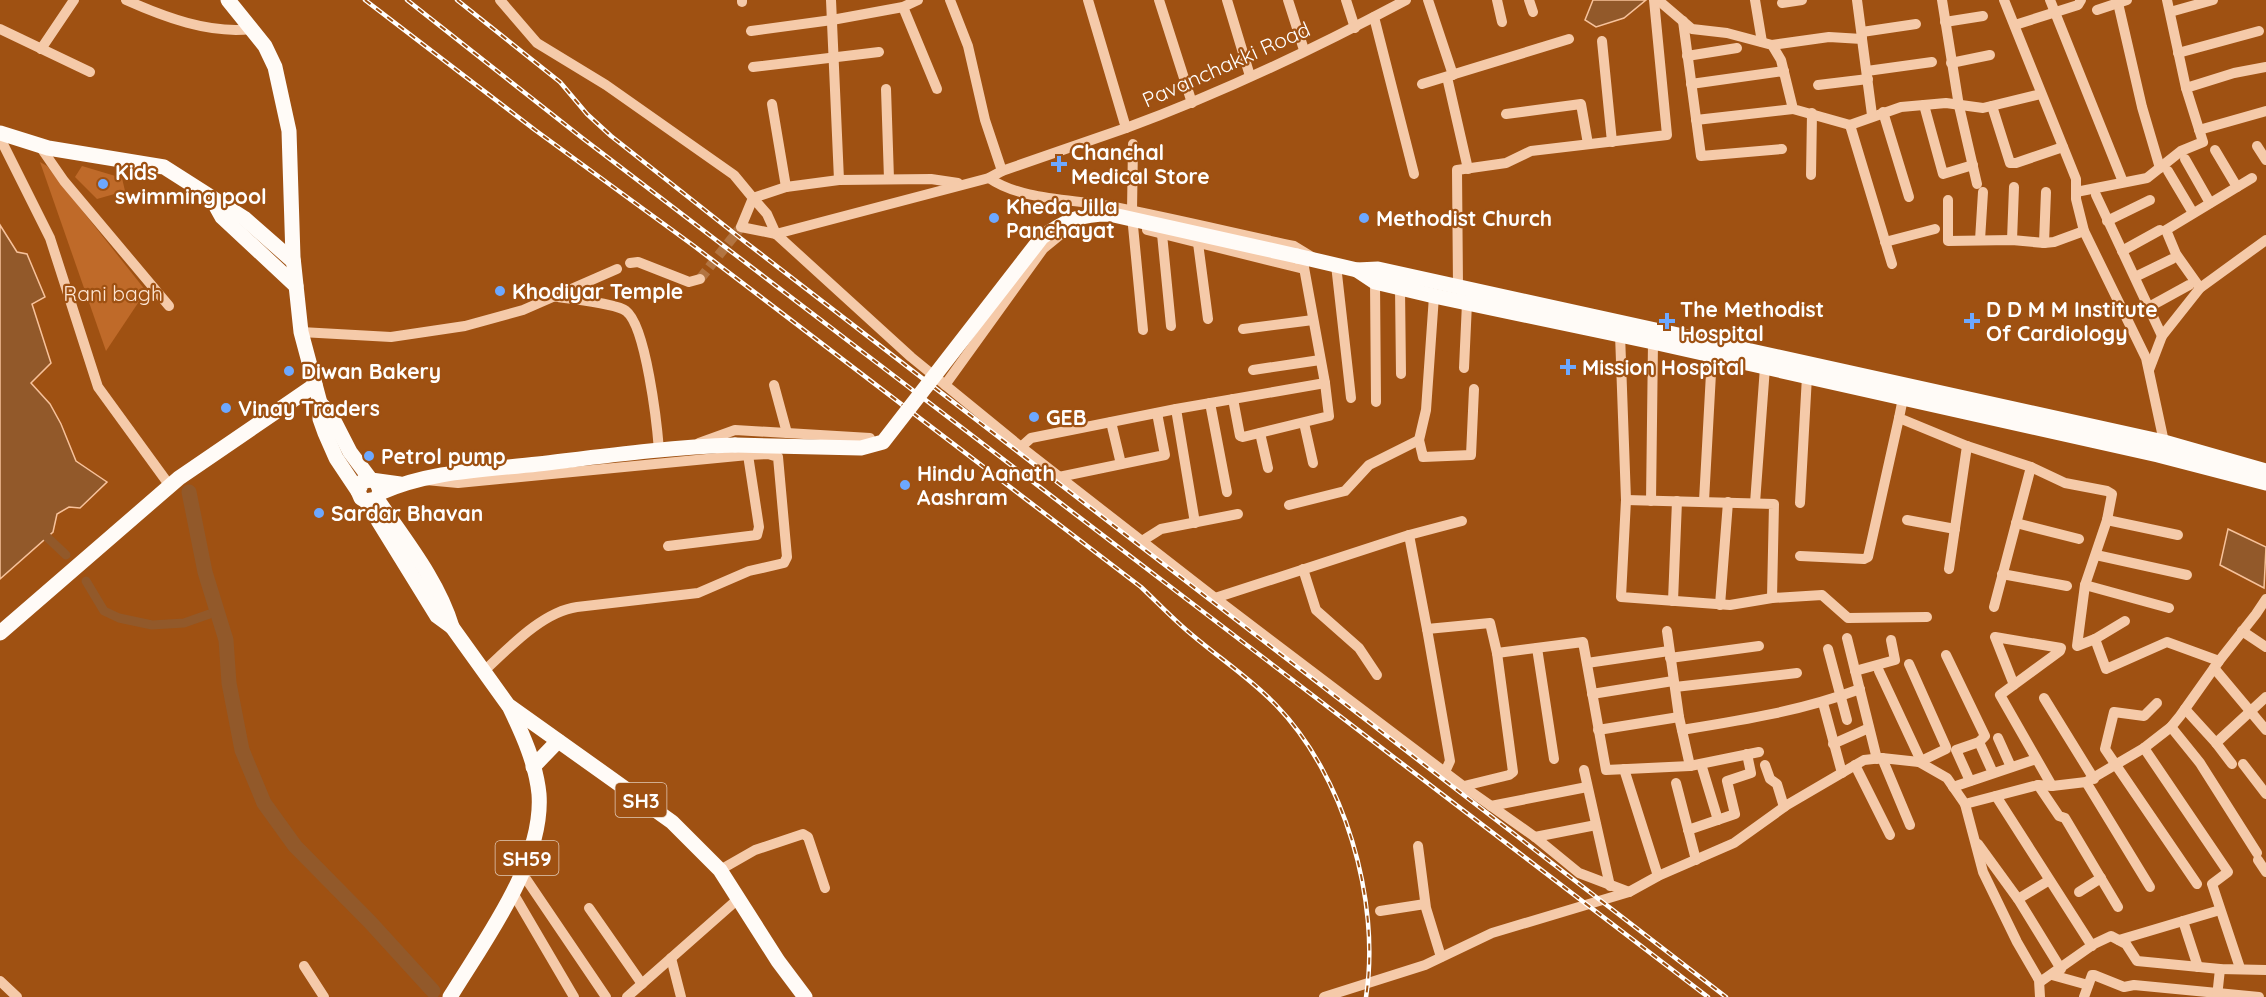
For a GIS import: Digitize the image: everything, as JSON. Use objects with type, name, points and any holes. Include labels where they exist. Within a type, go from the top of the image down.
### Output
[{"type":"main road","points":[[228,0],[265,46],[275,67],[289,131],[293,261],[301,332],[320,403],[320,419],[336,458],[371,491],[442,475],[692,446],[861,448],[883,442],[1042,237],[1058,225],[1080,216],[1109,214],[1305,260],[1357,270],[1378,269],[2164,442],[2266,471]]},
{"type":"main road","points":[[0,133],[39,145],[164,167],[244,218],[293,261]]},
{"type":"main road","points":[[211,196],[222,218],[296,286]]},
{"type":"main road","points":[[1357,270],[1375,282],[1434,296],[1620,334],[1807,376],[2158,455],[2266,483]]},
{"type":"main road","points":[[0,633],[170,486],[315,385]]},
{"type":"main road","name":"SH3","points":[[371,491],[435,586],[447,609],[452,627],[508,705],[672,822],[720,870],[778,961],[805,997]]},
{"type":"main road","name":"SH59","points":[[450,997],[513,892],[522,873],[538,821],[538,794],[533,767],[524,738],[508,705]]},
{"type":"main road","points":[[533,767],[558,741]]},
{"type":"street","points":[[41,49],[74,0]]},
{"type":"street","points":[[126,0],[148,10],[210,28],[231,32],[251,29]]},
{"type":"street","points":[[500,0],[537,43],[606,85],[734,175],[767,214],[776,234],[911,357],[1021,447],[1215,598],[1444,772],[1535,837],[1579,873],[1629,892]]},
{"type":"street","points":[[831,0],[839,180]]},
{"type":"street","points":[[751,32],[903,7],[918,0]]},
{"type":"street","points":[[950,0],[968,46],[985,120],[1002,171]]},
{"type":"street","points":[[1088,0],[1126,128]]},
{"type":"street","points":[[1159,0],[1192,103]]},
{"type":"street","points":[[1227,0],[1250,76]]},
{"type":"street","points":[[1288,0],[1304,50]]},
{"type":"street","points":[[1346,0],[1355,28]]},
{"type":"street","name":"Pavanchakki Road","points":[[776,234],[989,178],[1002,171],[1126,128],[1192,103],[1355,28],[1406,0]]},
{"type":"street","points":[[1428,0],[1450,76],[1468,169]]},
{"type":"street","points":[[1497,0],[1502,22]]},
{"type":"street","points":[[1529,0],[1533,12]]},
{"type":"street","points":[[1656,0],[1692,29],[1727,33],[1767,44],[1862,35],[1916,24]]},
{"type":"street","points":[[1458,287],[1458,170],[1506,163],[1531,152],[1667,135],[1656,0]]},
{"type":"street","points":[[1755,0],[1767,44],[1781,60],[1793,109]]},
{"type":"street","points":[[1782,3],[1802,0]]},
{"type":"street","points":[[1857,0],[1867,75],[1878,114],[1909,197]]},
{"type":"street","points":[[1942,0],[1959,106],[1980,188],[1980,240]]},
{"type":"street","points":[[2004,0],[2076,179],[2076,192],[2084,231],[2146,357],[2164,442]]},
{"type":"street","points":[[2050,0],[2124,182]]},
{"type":"street","points":[[2015,26],[2078,5],[2081,0]]},
{"type":"street","points":[[2076,192],[2147,178],[2164,169],[2181,151],[2203,142],[2186,88],[2167,0]]},
{"type":"street","points":[[2170,12],[2213,0]]},
{"type":"street","points":[[2097,9],[2122,2],[2142,107],[2164,169],[2193,213]]},
{"type":"street","points":[[903,7],[937,89]]},
{"type":"street","points":[[1945,22],[1983,16]]},
{"type":"street","points":[[1374,17],[1414,174]]},
{"type":"street","points":[[1683,21],[1701,155],[1703,157],[1782,149]]},
{"type":"street","points":[[0,29],[90,72]]},
{"type":"street","points":[[2178,53],[2259,31]]},
{"type":"street","points":[[1422,84],[1569,39]]},
{"type":"street","points":[[1602,41],[1612,142]]},
{"type":"street","points":[[1687,56],[1737,48]]},
{"type":"street","points":[[753,67],[879,52]]},
{"type":"street","points":[[1952,63],[1990,55]]},
{"type":"street","points":[[1818,85],[1932,62]]},
{"type":"street","points":[[2186,88],[2234,74],[2266,68]]},
{"type":"street","points":[[1691,84],[1784,71]]},
{"type":"street","points":[[886,89],[890,180]]},
{"type":"street","points":[[1696,120],[1793,109],[1850,125],[1901,106],[1946,104],[1983,108],[2041,94]]},
{"type":"street","points":[[772,104],[786,187]]},
{"type":"street","points":[[1506,114],[1581,104],[1588,144]]},
{"type":"street","points":[[1924,105],[1943,174],[1973,165]]},
{"type":"street","points":[[1992,106],[2010,163],[2016,164],[2063,147]]},
{"type":"street","points":[[2199,130],[2266,111]]},
{"type":"street","points":[[1811,175],[1812,114]]},
{"type":"street","points":[[1850,125],[1892,264]]},
{"type":"street","points":[[0,139],[50,238],[98,387],[170,486]]},
{"type":"street","points":[[1132,211],[1133,144]]},
{"type":"street","points":[[39,145],[64,181],[169,306]]},
{"type":"street","points":[[2257,146],[2266,160]]},
{"type":"street","points":[[2215,150],[2237,187]]},
{"type":"street","points":[[2185,159],[2210,203]]},
{"type":"street","points":[[989,178],[1000,186],[1053,198],[1132,211],[1294,246],[1305,260],[1329,416],[1241,437],[1233,399]]},
{"type":"street","points":[[2195,286],[2176,254],[2166,230],[2252,178]]},
{"type":"street","points":[[776,234],[741,227],[753,198],[786,187],[839,180],[931,179],[963,184]]},
{"type":"street","points":[[2012,240],[2014,187]]},
{"type":"street","points":[[2044,243],[2046,192]]},
{"type":"street","points":[[2096,195],[2162,336]]},
{"type":"street","points":[[1948,200],[1948,240],[2012,240],[2044,243],[2084,231]]},
{"type":"street","points":[[2107,221],[2150,200]]},
{"type":"street","points":[[945,385],[1043,249],[1057,235],[1073,227],[1098,220],[1133,226],[1198,243],[1305,260]]},
{"type":"street","points":[[1133,226],[1143,330]]},
{"type":"street","points":[[1885,242],[1935,229]]},
{"type":"street","points":[[2122,251],[2160,230]]},
{"type":"street","points":[[1162,234],[1171,326]]},
{"type":"street","points":[[2149,308],[2195,286],[2266,241]]},
{"type":"street","points":[[1198,243],[1208,320]]},
{"type":"street","points":[[2134,277],[2172,259]]},
{"type":"street","points":[[630,263],[638,262],[688,282],[700,279]]},
{"type":"street","points":[[1336,265],[1351,398]]},
{"type":"street","points":[[301,332],[391,337],[465,326],[523,310],[617,270]]},
{"type":"street","points":[[1375,282],[1377,402]]},
{"type":"street","points":[[2149,370],[2162,336],[2195,286]]},
{"type":"street","points":[[1400,288],[1401,374]]},
{"type":"street","points":[[553,296],[623,309],[634,320],[653,393],[659,450]]},
{"type":"street","points":[[1434,296],[1426,410],[1419,440],[1422,455],[1425,458],[1471,455],[1474,389]]},
{"type":"street","points":[[1464,368],[1467,303]]},
{"type":"street","points":[[1243,329],[1313,320]]},
{"type":"street","points":[[1620,334],[1626,500],[1621,597],[1736,605],[1772,598],[1822,595],[1844,615],[1853,618],[1927,617]]},
{"type":"street","points":[[1651,501],[1653,342]]},
{"type":"street","points":[[1704,501],[1712,355]]},
{"type":"street","points":[[1253,370],[1320,360]]},
{"type":"street","points":[[1755,503],[1765,367]]},
{"type":"street","points":[[1800,503],[1807,376]]},
{"type":"street","points":[[1021,447],[1031,438],[1176,409],[1325,383]]},
{"type":"street","points":[[774,385],[787,433]]},
{"type":"street","points":[[1800,556],[1864,559],[1868,557],[1903,398]]},
{"type":"street","points":[[1210,403],[1227,492]]},
{"type":"street","points":[[1176,409],[1195,523]]},
{"type":"street","points":[[1059,477],[1165,455],[1157,413]]},
{"type":"street","points":[[1899,418],[1967,446],[2031,467],[2065,483],[2112,494],[2107,520],[2085,585],[2077,646],[2125,621]]},
{"type":"street","points":[[1111,422],[1121,464]]},
{"type":"street","points":[[1304,423],[1314,463]]},
{"type":"street","points":[[692,446],[735,430],[870,438]]},
{"type":"street","points":[[1260,433],[1268,468]]},
{"type":"street","points":[[1289,505],[1345,491],[1369,465],[1419,440]]},
{"type":"street","points":[[1949,570],[1967,446]]},
{"type":"street","points":[[420,479],[458,483],[748,455],[768,454],[778,457],[787,557],[784,563],[749,571],[698,593],[559,611],[519,638],[484,671]]},
{"type":"street","points":[[668,546],[757,535],[759,527],[748,455]]},
{"type":"street","points":[[1994,607],[2031,467]]},
{"type":"street","points":[[1626,500],[1774,504],[1772,598]]},
{"type":"street","points":[[1673,601],[1677,501]]},
{"type":"street","points":[[1720,605],[1728,502]]},
{"type":"street","points":[[1142,542],[1161,529],[1238,514]]},
{"type":"street","points":[[1907,520],[1955,529]]},
{"type":"street","points":[[2107,520],[2178,535]]},
{"type":"street","points":[[1215,598],[1409,535],[1462,521]]},
{"type":"street","points":[[2016,523],[2079,539]]},
{"type":"street","points":[[1409,535],[1450,761],[1444,772]]},
{"type":"street","points":[[2096,555],[2187,575]]},
{"type":"street","points":[[1303,569],[1316,610],[1359,648],[1377,675]]},
{"type":"street","points":[[2002,574],[2067,586]]},
{"type":"street","points":[[2085,585],[2169,608]]},
{"type":"street","points":[[1965,804],[2037,786],[2090,780],[2144,748],[2171,727],[2266,599]]},
{"type":"street","points":[[1427,629],[1490,623],[1497,653],[1513,772],[1509,776],[1464,786]]},
{"type":"street","points":[[1667,631],[1682,730],[1718,820]]},
{"type":"street","points":[[2242,631],[2266,647]]},
{"type":"street","points":[[2014,685],[1995,637],[2061,648],[2060,651],[2014,685],[2000,695],[2052,786]]},
{"type":"street","points":[[1847,638],[1869,728],[1879,758],[1910,825]]},
{"type":"street","points":[[2094,639],[2106,669],[2167,642],[2216,664],[2266,730]]},
{"type":"street","points":[[1855,671],[1895,660],[1891,640]]},
{"type":"street","points":[[1497,653],[1583,642],[1606,770],[1695,765],[1759,752]]},
{"type":"street","points":[[1587,663],[1759,646]]},
{"type":"street","points":[[1537,648],[1554,759]]},
{"type":"street","points":[[1828,649],[1847,720]]},
{"type":"street","points":[[1946,655],[1985,735],[1979,742],[1956,750],[1970,781]]},
{"type":"street","points":[[1909,664],[1946,747],[1920,762]]},
{"type":"street","points":[[1879,671],[1920,762]]},
{"type":"street","points":[[1592,694],[1797,673]]},
{"type":"street","points":[[1682,730],[1767,717],[1823,703],[1860,689]]},
{"type":"street","points":[[2216,743],[2266,697]]},
{"type":"street","points":[[2044,698],[2150,887]]},
{"type":"street","points":[[1823,703],[1842,773]]},
{"type":"street","points":[[2157,703],[2144,716],[2117,712],[2113,714],[2105,746],[2116,766],[2197,884]]},
{"type":"street","points":[[2185,709],[2266,794]]},
{"type":"street","points":[[1598,730],[1679,717]]},
{"type":"street","points":[[2171,727],[2200,763],[2266,872]]},
{"type":"street","points":[[1833,744],[1869,728]]},
{"type":"street","points":[[1998,738],[2011,767]]},
{"type":"street","points":[[1979,742],[1993,773]]},
{"type":"street","points":[[2144,748],[2228,872],[2212,884],[2240,968]]},
{"type":"street","points":[[1688,830],[1735,814],[1727,781],[1751,773],[1747,754]]},
{"type":"street","points":[[1324,997],[1425,965],[1492,933],[1629,892],[1658,876],[1734,843],[1784,807],[1855,765],[1864,760],[1879,758],[1920,762],[1947,778],[1965,804],[1983,872],[2017,942],[2040,982],[2040,997]]},
{"type":"street","points":[[1953,787],[2036,759]]},
{"type":"street","points":[[1765,765],[1770,780],[1777,784],[1784,807]]},
{"type":"street","points":[[1855,765],[1890,835]]},
{"type":"street","points":[[1624,769],[1658,876]]},
{"type":"street","points":[[1584,771],[1610,886]]},
{"type":"street","points":[[1676,783],[1696,860]]},
{"type":"street","points":[[2037,786],[2059,816],[2065,818],[2118,907]]},
{"type":"street","points":[[1491,806],[1587,788]]},
{"type":"street","points":[[1996,796],[2048,881],[2092,946]]},
{"type":"street","points":[[1535,837],[1596,825]]},
{"type":"street","points":[[720,870],[755,850],[803,834],[808,837],[825,888]]},
{"type":"street","points":[[1974,839],[2018,899],[2056,972],[2088,985]]},
{"type":"street","points":[[1418,846],[1425,904],[1441,957]]},
{"type":"street","points":[[522,873],[606,997]]},
{"type":"street","points":[[2079,892],[2101,878]]},
{"type":"street","points":[[2018,899],[2048,881]]},
{"type":"street","points":[[513,892],[574,997]]},
{"type":"street","points":[[627,997],[738,899]]},
{"type":"street","points":[[1380,911],[1425,904]]},
{"type":"street","points":[[589,908],[642,984]]},
{"type":"street","points":[[2119,940],[2220,910]]},
{"type":"street","points":[[2183,921],[2198,967]]},
{"type":"street","points":[[2040,982],[2110,936],[2126,944],[2137,961],[2220,969],[2266,970]]},
{"type":"street","points":[[671,958],[681,997]]},
{"type":"street","points":[[304,966],[324,997]]},
{"type":"street","points":[[2217,995],[2220,969]]},
{"type":"street","points":[[2084,997],[2092,975],[2094,975],[2124,987],[2134,985],[2217,995],[2259,997]]},
{"type":"street","points":[[4,989],[17,997]]},
{"type":"green space","name":"Rani bagh","points":[[40,162],[47,166],[146,291],[106,351]]},
{"type":"green space","name":"Kids swimming pool","points":[[82,166],[122,178],[125,191],[97,199],[75,177]]},
{"type":"shaded area","points":[[1593,0],[1646,0],[1624,18],[1596,27],[1585,20]]},
{"type":"shaded area","points":[[0,225],[17,252],[27,254],[45,297],[32,304],[51,363],[31,383],[50,404],[76,461],[107,482],[80,508],[69,507],[57,514],[53,532],[0,579]]},
{"type":"shaded area","points":[[2228,529],[2266,547],[2264,588],[2220,565]]},
{"type":"waterway","points":[[189,492],[205,572],[226,640],[229,683],[242,750],[264,803],[295,846],[370,922],[433,991]]},
{"type":"waterway","points":[[47,537],[66,555]]},
{"type":"waterway","points":[[86,581],[104,611],[119,618],[152,625],[184,623],[218,611]]},
{"type":"tunnel","points":[[700,279],[741,227]]},
{"type":"railway","points":[[365,0],[535,130],[694,246],[1141,587],[1185,629],[1266,695],[1300,734],[1321,767],[1352,841],[1362,880],[1368,920],[1369,959],[1366,997]]},
{"type":"railway","points":[[407,0],[581,137],[1708,997]]},
{"type":"railway","points":[[457,0],[560,82],[587,114],[611,136],[744,241],[1726,997]]},
{"type":"place","name":"Chanchal Medical Store","points":[[1059,164]]},
{"type":"place","name":"Kids swimming pool","points":[[103,184]]},
{"type":"place","name":"Kheda Jilla Panchayat","points":[[994,218]]},
{"type":"place","name":"Methodist Church","points":[[1364,218]]},
{"type":"place","name":"Khodiyar Temple","points":[[500,291]]},
{"type":"place","name":"The Methodist Hospital","points":[[1667,321]]},
{"type":"place","name":"D D M M Institute Of Cardiology","points":[[1972,321]]},
{"type":"place","name":"Mission Hospital","points":[[1568,367]]},
{"type":"place","name":"Diwan Bakery","points":[[289,371]]},
{"type":"place","name":"Vinay Traders","points":[[226,408]]},
{"type":"place","name":"GEB","points":[[1034,417]]},
{"type":"place","name":"Petrol pump","points":[[369,456]]},
{"type":"place","name":"Hindu Aanath Aashram","points":[[905,485]]},
{"type":"place","name":"Sardar Bhavan","points":[[319,513]]}]
